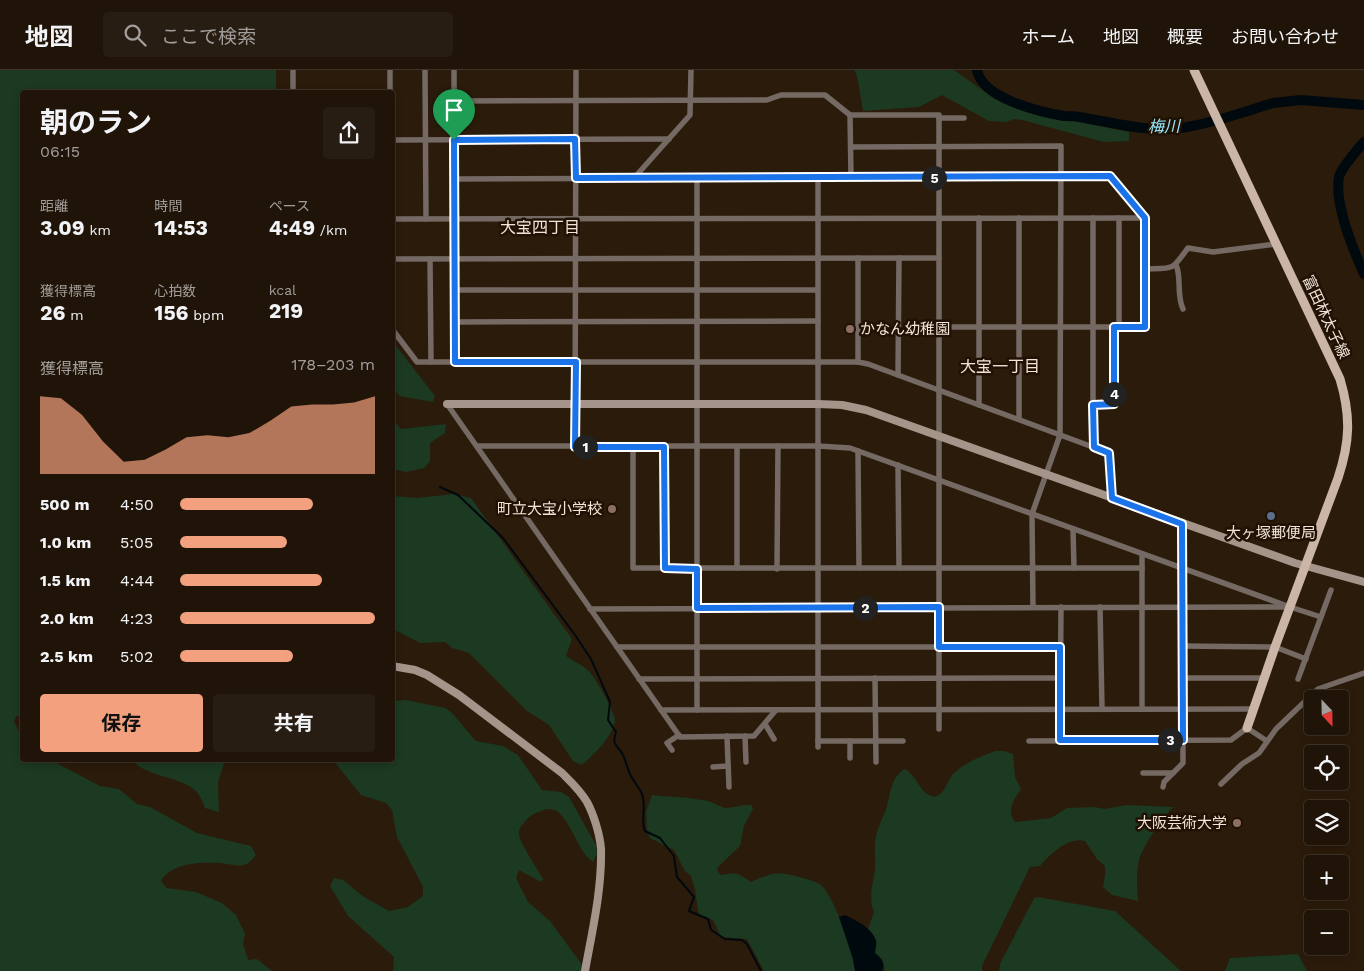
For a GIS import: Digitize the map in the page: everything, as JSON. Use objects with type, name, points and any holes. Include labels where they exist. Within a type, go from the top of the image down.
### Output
[{"type":"main road","name":"富田林太子線","points":[[1194,70],[1340,379],[1348,407],[1346,453],[1247,728]]},
{"type":"street","points":[[293,70],[293,90]]},
{"type":"street","points":[[390,70],[390,90]]},
{"type":"street","points":[[425,70],[426,219]]},
{"type":"street","points":[[454,70],[455,362]]},
{"type":"street","points":[[575,447],[576,70]]},
{"type":"street","points":[[635,178],[690,114],[691,70]]},
{"type":"street","points":[[454,101],[767,100],[781,95],[825,95],[850,116],[939,115],[939,118],[964,118]]},
{"type":"street","points":[[850,116],[851,177]]},
{"type":"street","points":[[939,118],[939,729]]},
{"type":"street","points":[[395,140],[669,139]]},
{"type":"street","points":[[850,147],[1061,146],[1060,435],[1048,474],[1032,514],[1033,607]]},
{"type":"street","points":[[454,178],[1110,176],[1145,218],[1145,327],[939,327]]},
{"type":"street","points":[[818,177],[818,744],[850,741],[903,741]]},
{"type":"street","points":[[697,178],[697,710]]},
{"type":"street","points":[[979,218],[979,405]]},
{"type":"street","points":[[1019,218],[1019,419]]},
{"type":"street","points":[[1093,218],[1094,447]]},
{"type":"street","points":[[1093,405],[1114,404],[1119,218]]},
{"type":"street","points":[[395,219],[1145,218]]},
{"type":"street","points":[[1145,269],[1165,269],[1176,265],[1188,248],[1213,252],[1276,244]]},
{"type":"street","points":[[858,258],[858,362]]},
{"type":"street","points":[[898,258],[898,375]]},
{"type":"street","points":[[395,260],[939,258]]},
{"type":"street","points":[[430,259],[431,362]]},
{"type":"street","points":[[1176,265],[1179,270],[1179,299],[1183,309]]},
{"type":"street","points":[[455,290],[817,290]]},
{"type":"street","points":[[455,322],[818,322]]},
{"type":"street","points":[[395,333],[417,362],[858,362],[1109,453],[1112,498]]},
{"type":"street","points":[[447,404],[842,405],[866,410],[938,435],[1306,567],[1364,582]]},
{"type":"street","points":[[447,404],[680,737],[754,736],[776,710]]},
{"type":"street","points":[[477,446],[842,447],[858,451],[1321,617]]},
{"type":"street","points":[[777,569],[778,446]]},
{"type":"street","points":[[633,447],[633,568],[1142,568]]},
{"type":"street","points":[[664,447],[665,568]]},
{"type":"street","points":[[737,447],[738,568]]},
{"type":"street","points":[[858,451],[858,568]]},
{"type":"street","points":[[898,466],[899,568]]},
{"type":"street","points":[[1164,787],[1164,782],[1183,764],[1182,524]]},
{"type":"street","points":[[1073,529],[1074,568]]},
{"type":"street","points":[[1142,554],[1142,709]]},
{"type":"street","points":[[1298,679],[1331,590]]},
{"type":"street","points":[[1100,607],[1102,709]]},
{"type":"street","points":[[590,608],[1290,607]]},
{"type":"street","points":[[1060,740],[1061,608]]},
{"type":"street","points":[[1182,646],[1275,647],[1306,659]]},
{"type":"street","points":[[617,647],[1060,647]]},
{"type":"street","points":[[395,667],[414,670],[427,675],[459,695],[562,773],[576,785],[587,802],[601,849],[598,886],[585,971]]},
{"type":"street","points":[[1222,784],[1242,764],[1259,753],[1276,729],[1318,689],[1364,673]]},
{"type":"street","points":[[875,678],[876,762]]},
{"type":"street","points":[[639,679],[1060,678]]},
{"type":"street","points":[[1182,678],[1264,678]]},
{"type":"street","points":[[661,710],[1253,709]]},
{"type":"street","points":[[764,724],[774,739]]},
{"type":"street","points":[[1028,741],[1231,740],[1247,728],[1267,742]]},
{"type":"street","points":[[672,750],[667,743],[679,734]]},
{"type":"street","points":[[727,736],[728,787]]},
{"type":"street","points":[[745,736],[746,762]]},
{"type":"street","points":[[850,741],[850,758]]},
{"type":"street","points":[[712,767],[728,766]]},
{"type":"street","points":[[1143,773],[1173,773]]},
{"type":"green space","points":[[0,70],[276,70],[276,90],[20,90],[20,715],[14,721],[20,734],[20,762],[55,762],[100,786],[119,789],[137,804],[150,807],[197,833],[251,846],[256,855],[242,866],[221,863],[188,864],[172,870],[161,881],[167,888],[196,892],[222,903],[236,915],[245,934],[243,943],[248,960],[257,959],[272,971],[0,971]]},
{"type":"green space","points":[[854,70],[954,70],[992,97],[1040,114],[1129,132],[1129,141],[1104,142],[1022,120],[1014,119],[1006,122],[989,121],[942,95],[919,107],[863,111],[857,76]]},
{"type":"green space","points":[[395,345],[435,396],[433,402],[399,396],[395,389]]},
{"type":"green space","points":[[395,422],[401,429],[446,424],[445,433],[430,443],[430,461],[424,468],[406,472],[395,469]]},
{"type":"green space","points":[[453,494],[471,498],[572,639],[566,656],[589,671],[609,704],[615,718],[610,735],[602,746],[582,765],[573,761],[549,725],[527,711],[469,653],[452,648],[445,642],[420,643],[395,630],[395,496],[417,498]]},
{"type":"green space","points":[[406,700],[445,708],[452,713],[476,741],[503,746],[518,755],[542,790],[561,792],[569,797],[596,845],[597,854],[593,862],[586,856],[559,813],[552,809],[544,810],[529,817],[519,830],[520,839],[543,879],[541,882],[519,870],[516,878],[528,902],[550,921],[583,966],[581,971],[393,971],[394,957],[348,916],[330,886],[334,878],[343,880],[364,897],[389,911],[408,907],[423,896],[423,887],[397,837],[392,810],[386,803],[361,795],[335,762],[395,762],[395,701]]},
{"type":"green space","points":[[995,751],[1013,754],[1015,777],[1021,789],[1011,809],[1012,818],[1015,822],[1051,818],[1067,808],[1095,807],[1104,809],[1127,805],[1174,807],[1159,824],[1139,860],[1137,875],[1138,901],[1112,895],[1103,887],[1105,866],[1097,859],[1085,841],[1072,841],[1054,852],[1040,866],[1030,867],[982,966],[982,971],[885,971],[882,959],[875,953],[876,940],[868,929],[874,912],[871,896],[875,870],[876,838],[894,781],[900,772],[905,769],[926,793],[930,796],[936,796],[942,792],[951,776],[962,766]]},
{"type":"green space","points":[[134,762],[224,762],[218,782],[219,812],[205,808],[196,791],[189,786],[139,766]]},
{"type":"green space","points":[[652,795],[712,802],[725,808],[752,805],[753,809],[744,826],[740,846],[717,868],[718,872],[721,875],[737,874],[751,882],[769,875],[785,874],[807,879],[821,885],[831,899],[845,932],[855,971],[764,971],[747,939],[721,937],[713,920],[700,915],[691,876],[685,871],[674,850],[650,838],[647,830],[646,812]]},
{"type":"green space","points":[[1038,897],[1115,911],[1181,971],[999,971],[1000,964],[1034,898]]},
{"type":"green space","points":[[1298,954],[1307,971],[1225,971],[1230,958]]},
{"type":"shaded area","points":[[845,915],[863,925],[874,936],[876,942],[875,953],[883,963],[882,971],[855,971],[839,917]]},
{"type":"waterway","name":"梅川","points":[[977,70],[981,80],[989,88],[1000,96],[1027,107],[1064,116],[1149,129],[1173,129],[1198,125],[1273,103],[1301,100],[1364,105]]},
{"type":"waterway","name":"梅川","points":[[1364,142],[1343,169],[1339,177],[1338,188],[1342,213],[1364,274]]},
{"type":"waterway","points":[[440,487],[458,495],[503,538],[591,659],[610,702],[608,720],[616,732],[615,743],[623,755],[631,777],[642,794],[645,831],[660,838],[674,856],[677,877],[694,897],[689,911],[708,919],[711,930],[725,939],[742,940],[747,944],[761,971]]},
{"type":"place","name":"かなん幼稚園","points":[[850,329]]},
{"type":"place","name":"町立大宝小学校","points":[[612,509]]},
{"type":"place","name":"大ヶ塚郵便局","points":[[1271,516]]},
{"type":"place","name":"大阪芸術大学","points":[[1237,823]]},
{"type":"district","name":"大宝四丁目","points":[[540,227]]},
{"type":"district","name":"大宝一丁目","points":[[1000,366]]},
{"type":"route","points":[[575,139],[576,178],[1110,176],[1145,218],[1145,327],[1114,327],[1114,404],[1093,405],[1094,447],[1109,453],[1112,498],[1182,524],[1183,740],[1060,740],[1060,647],[939,647],[939,607],[697,608],[697,569],[665,568],[664,447],[575,447],[576,362],[455,362],[454,140],[575,139]]}]
